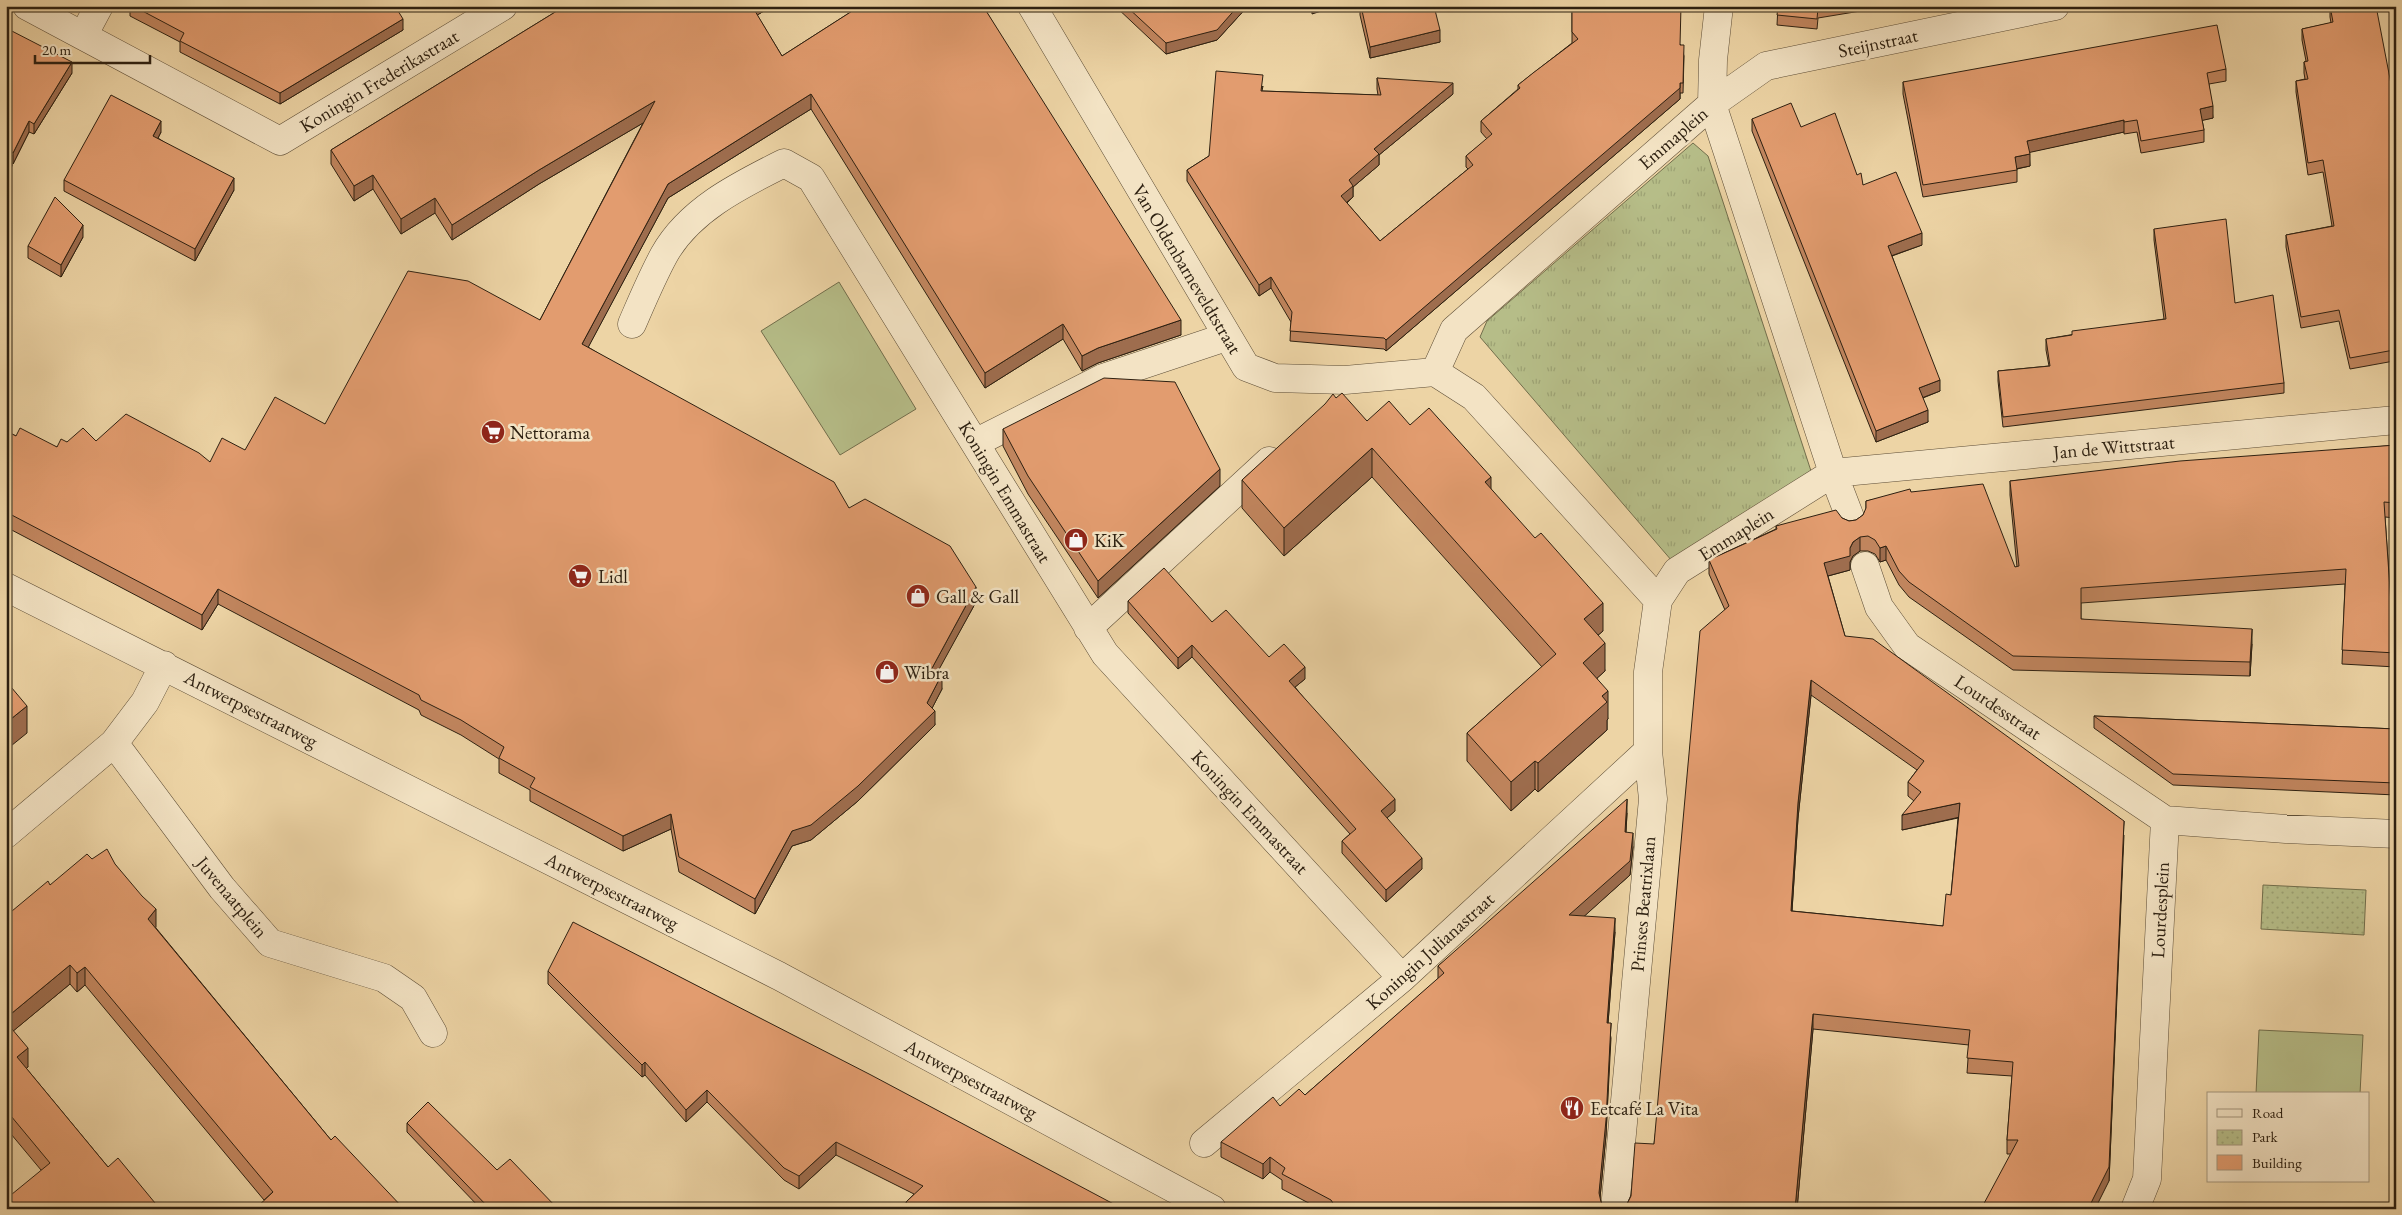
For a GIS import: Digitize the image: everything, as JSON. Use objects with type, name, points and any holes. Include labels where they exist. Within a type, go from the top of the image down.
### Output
[{"type":"street","points":[[27,6],[82,36],[99,6]]},
{"type":"street","name":"Koningin Frederikastraat","points":[[82,36],[280,141],[503,6]]},
{"type":"street","name":"Van Oldenbarneveldtstraat","points":[[1032,6],[1226,337],[1246,367],[1275,378],[1345,380],[1435,372]]},
{"type":"street","points":[[1712,104],[1713,60],[1719,6]]},
{"type":"street","name":"Steijnstraat","points":[[1712,104],[1766,66],[2055,6]]},
{"type":"street","name":"Emmaplein","points":[[1435,372],[1454,330],[1712,104],[1833,473],[1677,571],[1658,600]]},
{"type":"street","name":"Koningin Emmastraat","points":[[632,324],[665,254],[691,220],[738,186],[784,163],[811,178],[1105,654],[1402,978]]},
{"type":"street","points":[[975,443],[1103,378],[1226,337]]},
{"type":"street","points":[[1435,372],[1474,397],[1658,600]]},
{"type":"street","points":[[1324,408],[1345,380]]},
{"type":"street","name":"Jan de Wittstraat","points":[[1833,473],[2396,420]]},
{"type":"street","points":[[1088,628],[1285,447]]},
{"type":"street","points":[[1833,473],[1851,520]]},
{"type":"street","name":"Lourdesstraat","points":[[1866,566],[1879,607],[1908,646],[2165,820]]},
{"type":"street","name":"Antwerpsestraatweg","points":[[6,587],[779,976],[1212,1209]]},
{"type":"street","name":"Prinses Beatrixlaan","points":[[1615,1209],[1652,799],[1648,750],[1648,672],[1658,600]]},
{"type":"street","points":[[6,834],[114,743],[145,702],[164,665]]},
{"type":"street","name":"Juvenaatplein","points":[[114,743],[222,888],[270,943],[384,978],[413,998],[432,1033]]},
{"type":"street","name":"Koningin Julianastraat","points":[[1204,1143],[1402,978],[1648,750]]},
{"type":"street","points":[[2165,820],[2286,829],[2396,834]]},
{"type":"street","name":"Lourdesplein","points":[[2143,1208],[2147,1179],[2165,820]]},
{"type":"green space","points":[[1693,143],[1708,156],[1811,471],[1672,561],[1480,337],[1487,321]]},
{"type":"green space","points":[[839,282],[916,409],[840,455],[761,331]]},
{"type":"green space","points":[[2263,885],[2366,890],[2364,935],[2261,929]]},
{"type":"green space","points":[[2259,1030],[2363,1035],[2360,1092],[2256,1092]]},
{"type":"building","points":[[133,6],[395,6],[403,19],[280,93],[180,41],[184,33]]},
{"type":"building","points":[[565,6],[752,6],[782,56],[860,6],[983,6],[1181,320],[1098,348],[1082,356],[1063,324],[985,373],[811,94],[668,184],[582,344],[834,482],[849,508],[865,499],[950,546],[976,587],[931,670],[942,674],[927,703],[935,711],[858,786],[811,825],[792,831],[755,899],[679,857],[671,814],[623,836],[530,787],[535,778],[499,758],[504,747],[461,720],[421,700],[419,695],[218,589],[202,615],[6,512],[6,431],[16,436],[20,428],[57,447],[61,439],[67,442],[83,428],[96,441],[126,414],[199,453],[210,462],[222,438],[245,450],[275,397],[325,424],[408,271],[468,281],[540,320],[655,101],[539,170],[452,225],[435,198],[401,219],[373,175],[354,186],[331,150]]},
{"type":"building","points":[[1126,6],[1238,6],[1217,30],[1166,43]]},
{"type":"building","points":[[1361,6],[1434,6],[1440,30],[1370,47]]},
{"type":"building","points":[[1572,6],[1681,6],[1680,45],[1684,45],[1683,83],[1680,83],[1680,88],[1386,340],[1384,338],[1290,331],[1292,312],[1271,277],[1259,285],[1187,170],[1209,156],[1216,71],[1263,75],[1261,91],[1381,95],[1377,78],[1453,83],[1374,149],[1379,154],[1349,180],[1353,186],[1341,196],[1380,241],[1473,165],[1466,156],[1492,134],[1481,121],[1520,88],[1518,85],[1578,39],[1572,32]]},
{"type":"building","points":[[1778,6],[1830,6],[1818,8],[1817,19],[1777,15]]},
{"type":"building","points":[[2330,6],[2376,6],[2396,110],[2396,361],[2394,350],[2350,358],[2339,310],[2301,317],[2286,235],[2334,226],[2323,160],[2308,163],[2296,81],[2308,79],[2304,62],[2308,61],[2302,29],[2333,22]]},
{"type":"building","points":[[2217,25],[2226,69],[2207,73],[2213,106],[2200,109],[2204,130],[2141,141],[2137,120],[2124,122],[2124,120],[2027,141],[2030,154],[2015,157],[2017,170],[1923,185],[1903,82]]},
{"type":"building","points":[[6,28],[72,62],[34,124],[29,121],[13,153],[7,150],[12,155],[6,164]]},
{"type":"building","points":[[111,95],[161,121],[153,136],[234,178],[195,249],[64,180]]},
{"type":"building","points":[[1791,103],[1801,127],[1835,113],[1857,175],[1861,173],[1863,185],[1896,172],[1922,233],[1888,246],[1940,380],[1919,388],[1928,410],[1876,431],[1752,119]]},
{"type":"building","points":[[55,197],[83,225],[61,265],[28,246]]},
{"type":"building","points":[[2226,219],[2235,303],[2273,295],[2284,383],[2003,417],[1998,371],[2050,366],[2046,339],[2072,335],[2072,331],[2166,319],[2154,229]]},
{"type":"building","points":[[1104,378],[1175,382],[1220,469],[1098,581],[1028,476],[1003,429]]},
{"type":"building","points":[[1342,393],[1367,421],[1389,401],[1410,425],[1429,408],[1491,477],[1485,482],[1535,538],[1541,533],[1603,603],[1584,619],[1605,643],[1583,663],[1608,691],[1602,696],[1607,702],[1538,763],[1535,761],[1511,782],[1467,733],[1556,654],[1372,448],[1284,528],[1242,480],[1325,404],[1333,394],[1336,398]]},
{"type":"building","points":[[2396,445],[2396,503],[2384,502],[2391,604],[2396,604],[2396,653],[2342,650],[2346,569],[2081,588],[2081,619],[2252,629],[2250,662],[2013,656],[1909,582],[1899,571],[1886,546],[1880,548],[1875,540],[1868,536],[1860,537],[1853,542],[1850,548],[1850,556],[1824,563],[1845,636],[1873,639],[2124,821],[2109,1167],[2088,1209],[1981,1209],[2018,1140],[2007,1140],[2013,1062],[1967,1058],[1970,1030],[1813,1014],[1795,1209],[1621,1209],[1627,1204],[1631,1196],[1635,1143],[1654,1144],[1700,631],[1729,606],[1709,560],[1777,529],[1776,526],[1836,510],[1842,518],[1849,521],[1856,520],[1863,515],[1866,501],[1910,489],[1911,492],[1983,484],[2015,567],[2019,566],[2010,481],[2180,461]],"holes":[[[1811,680],[1924,761],[1908,782],[1921,792],[1902,815],[1960,803],[1951,895],[1946,894],[1943,926],[1791,911],[1798,803]]]},
{"type":"building","points":[[1164,568],[1212,622],[1226,610],[1269,657],[1284,644],[1305,667],[1289,681],[1395,799],[1381,811],[1422,858],[1386,890],[1342,841],[1356,829],[1295,760],[1192,645],[1178,658],[1128,601]]},
{"type":"building","points":[[6,681],[27,706],[6,723]]},
{"type":"building","points":[[2094,716],[2396,729],[2396,783],[2173,774]]},
{"type":"building","points":[[1627,799],[1625,832],[1633,833],[1630,861],[1569,915],[1615,918],[1607,1023],[1611,1023],[1606,1120],[1599,1193],[1601,1202],[1606,1208],[1610,1209],[1337,1209],[1331,1200],[1282,1174],[1285,1168],[1270,1157],[1263,1164],[1221,1142],[1273,1097],[1280,1106],[1299,1089],[1305,1095],[1444,973],[1438,966]]},
{"type":"building","points":[[107,849],[115,864],[142,896],[156,909],[148,919],[331,1140],[335,1136],[404,1209],[255,1209],[273,1192],[85,967],[77,973],[70,965],[6,1018],[6,916],[48,881],[50,885],[87,854],[92,859]]},
{"type":"building","points":[[573,922],[871,1075],[1123,1209],[912,1209],[906,1202],[923,1186],[836,1142],[799,1176],[784,1168],[707,1090],[686,1110],[645,1062],[642,1065],[548,971]]},
{"type":"building","points":[[6,1022],[28,1048],[17,1057],[108,1167],[118,1158],[160,1209],[6,1209],[6,1199],[50,1163],[6,1110]]},
{"type":"building","points":[[428,1102],[497,1170],[510,1159],[558,1209],[490,1209],[407,1123]]},
{"type":"place","name":"Nettorama","points":[[493,432]]},
{"type":"place","name":"KiK","points":[[1076,540]]},
{"type":"place","name":"Lidl","points":[[580,576]]},
{"type":"place","name":"Gall & Gall","points":[[918,596]]},
{"type":"place","name":"Wibra","points":[[887,672]]},
{"type":"place","name":"Eetcafé La Vita","points":[[1572,1108]]}]
